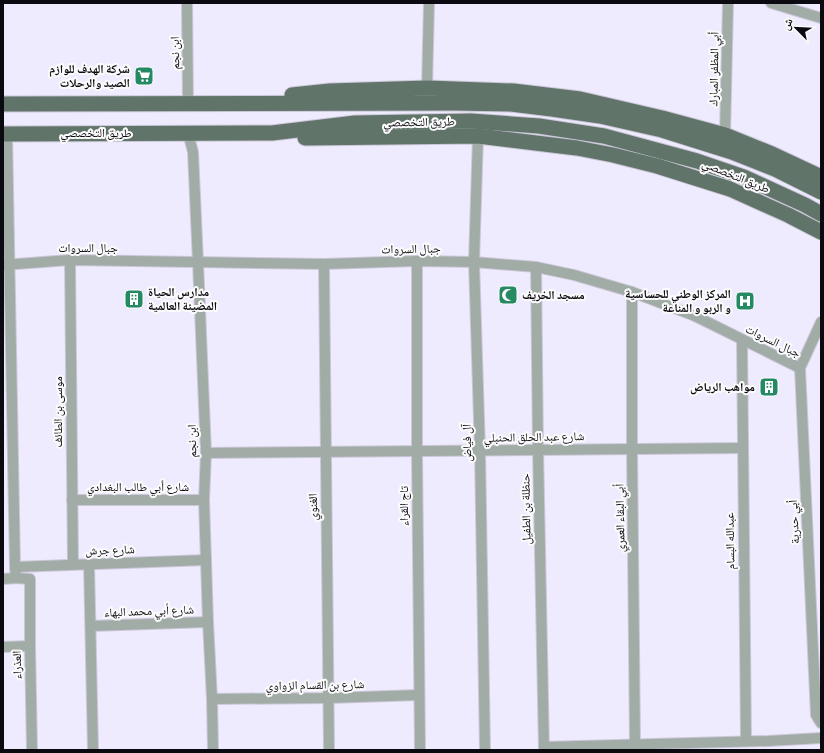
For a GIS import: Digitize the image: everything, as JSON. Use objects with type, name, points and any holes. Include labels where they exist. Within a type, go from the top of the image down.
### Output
[{"type":"main road","points":[[188,103],[330,91],[427,88],[513,91],[580,98],[725,135],[821,176]]},
{"type":"main road","name":"طريق التخصصي","points":[[3,104],[511,104],[600,116],[662,130],[732,152],[775,170],[821,192]]},
{"type":"main road","name":"طريق التخصصي","points":[[5,134],[272,133],[355,123],[471,121],[539,126],[604,136],[697,161],[744,177],[821,214]]},
{"type":"main road","points":[[272,133],[298,138],[478,136],[577,148],[657,166],[730,189],[788,215],[821,232]]},
{"type":"street","name":"ابن نجم","points":[[187,3],[188,103]]},
{"type":"street","points":[[427,88],[429,3]]},
{"type":"street","name":"أبي المظفر المبارك","points":[[725,135],[728,3]]},
{"type":"street","points":[[771,3],[821,18]]},
{"type":"street","name":"ابن نجم","points":[[188,133],[193,152],[206,453],[204,500],[213,750]]},
{"type":"street","points":[[3,579],[16,578],[6,265],[5,134]]},
{"type":"street","name":"آل فياض","points":[[478,136],[474,262],[480,451],[485,750]]},
{"type":"street","name":"جبال السروات","points":[[6,265],[70,260],[324,264],[417,261],[474,262],[536,267],[574,275],[632,292],[695,316],[800,368]]},
{"type":"street","name":"موسى بن الطائف","points":[[70,260],[73,564]]},
{"type":"street","name":"تاج القراء","points":[[417,261],[420,750]]},
{"type":"street","name":"الغنوي","points":[[324,264],[329,750]]},
{"type":"street","name":"حنظلة بن الطفيل","points":[[536,267],[544,748]]},
{"type":"street","name":"أبي البقاء العمري","points":[[632,292],[635,744]]},
{"type":"street","name":"أبي حدرية","points":[[821,322],[800,368],[816,715],[821,723]]},
{"type":"street","name":"عبدالله البسام","points":[[742,340],[746,741]]},
{"type":"street","name":"شارع عبد الحلق الحنبلي","points":[[206,453],[742,448]]},
{"type":"street","name":"شارع أبي طالب البغدادي","points":[[72,500],[204,500]]},
{"type":"street","name":"شارع جرش","points":[[15,567],[206,560]]},
{"type":"street","points":[[89,564],[93,750]]},
{"type":"street","name":"العذراء","points":[[16,578],[30,579],[32,750]]},
{"type":"street","name":"شارع أبي محمد البهاء","points":[[91,626],[208,622]]},
{"type":"street","points":[[3,647],[30,646]]},
{"type":"street","name":"شارع بن القسام الزواوي","points":[[212,699],[329,698],[419,695]]},
{"type":"street","points":[[544,748],[821,738]]},
{"type":"place","name":"شركة الهدف للوازم الصيد والرحلات","points":[[144,76]]},
{"type":"place","name":"مسجد الخريف","points":[[508,295]]},
{"type":"place","name":"مدارس الحياة المضيئة العالمية","points":[[134,299]]},
{"type":"place","name":"المركز الوطني للحساسية و الربو و المناعة","points":[[745,301]]},
{"type":"place","name":"مواهب الرياض","points":[[769,387]]}]
